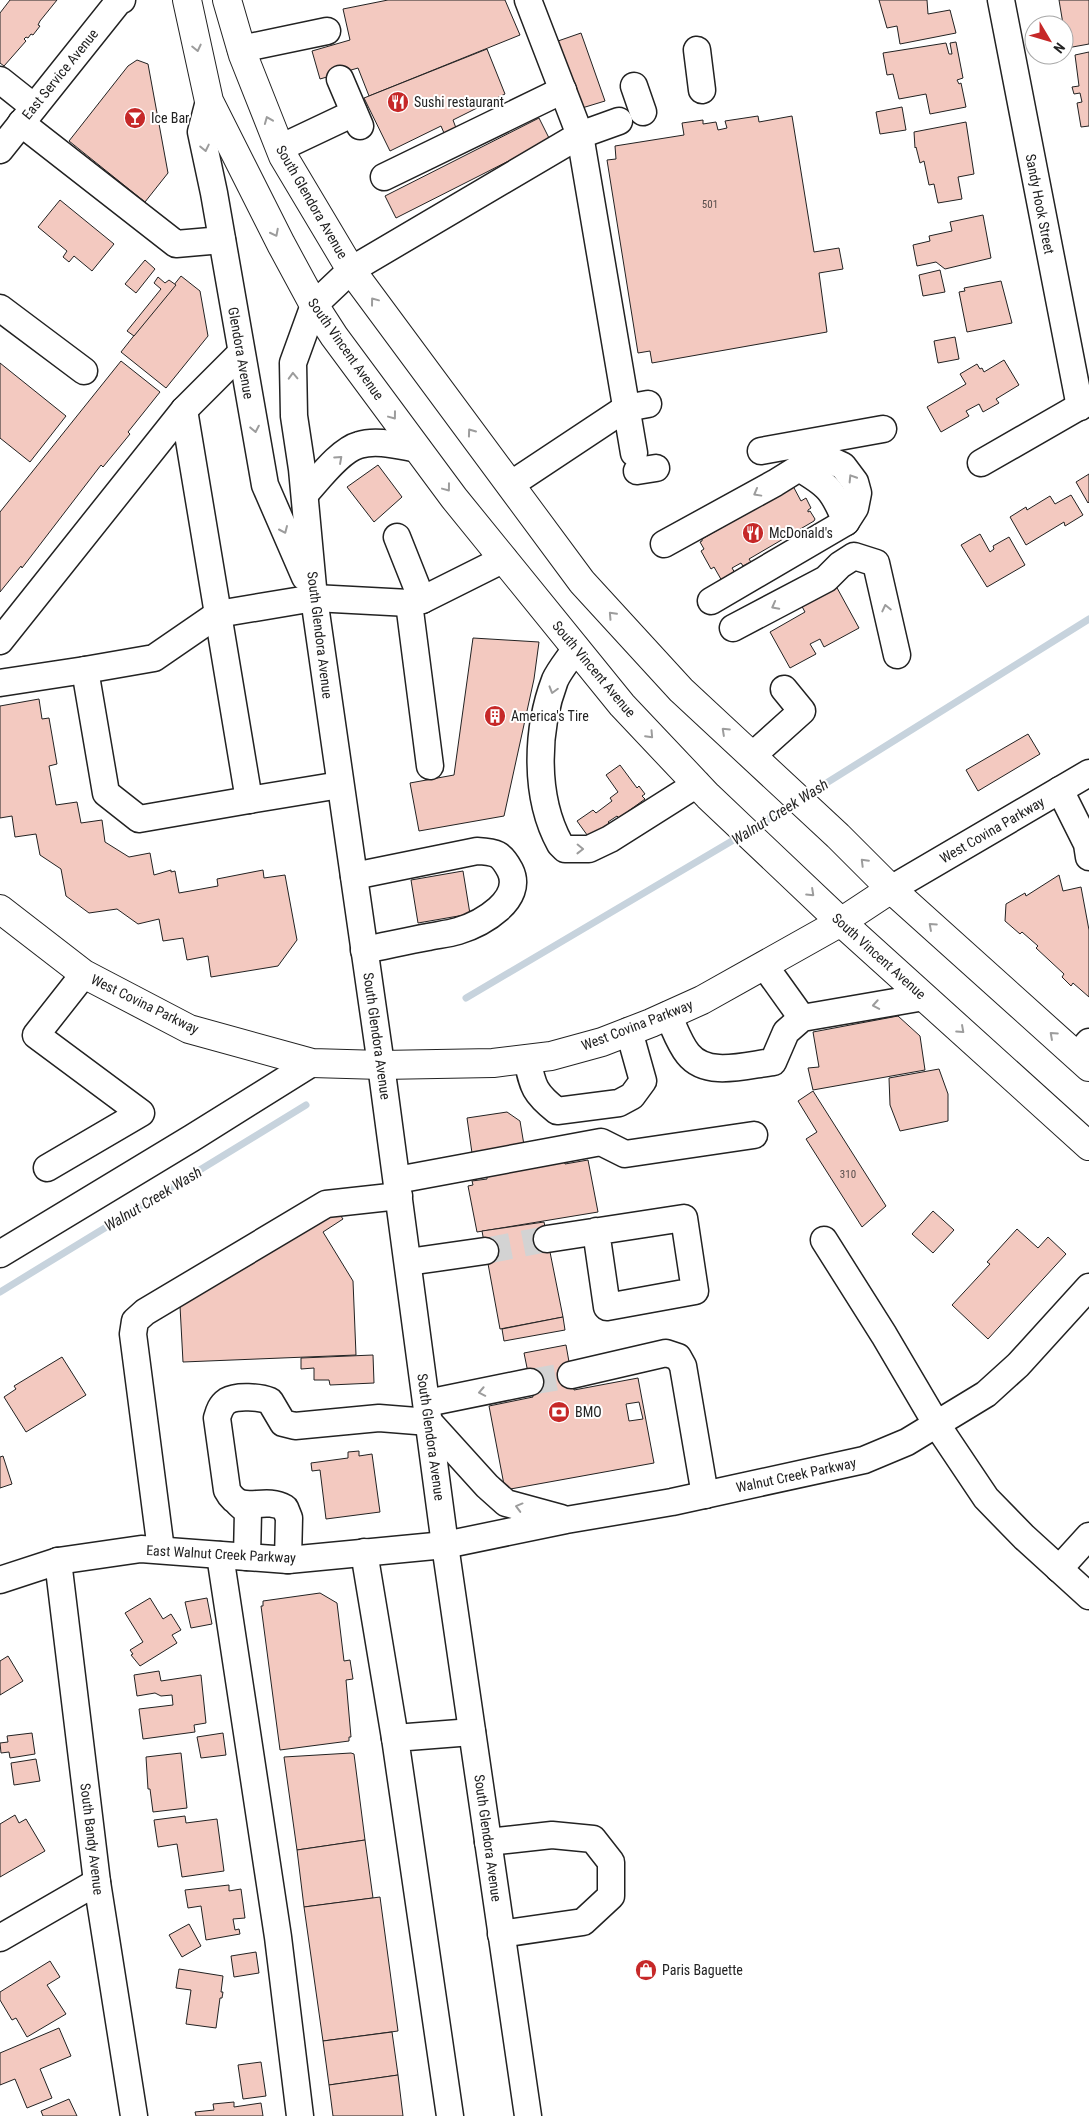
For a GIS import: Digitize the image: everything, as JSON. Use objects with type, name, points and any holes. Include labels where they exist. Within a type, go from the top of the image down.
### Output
[{"type":"main road","points":[[186,0],[209,101]]},
{"type":"main road","name":"South Glendora Avenue","points":[[227,0],[241,49],[280,148],[352,270]]},
{"type":"main road","name":"South Vincent Avenue","points":[[209,101],[314,305],[338,342],[454,498],[622,705],[734,821],[841,922],[1089,1146]]},
{"type":"main road","points":[[352,270],[582,582],[681,690],[838,836],[891,889],[1085,1055]]},
{"type":"main road","name":"West Covina Parkway","points":[[2,913],[84,974],[189,1030],[312,1063],[382,1065],[492,1063],[551,1056],[602,1042],[668,1015],[702,1000],[841,922],[891,889]]},
{"type":"street","name":"East Service Avenue","points":[[0,150],[119,1],[122,0]]},
{"type":"street","points":[[528,0],[580,135],[637,406],[642,464]]},
{"type":"street","name":"Sandy Hook Street","points":[[1001,0],[1084,404]]},
{"type":"street","points":[[241,49],[327,31]]},
{"type":"street","points":[[697,50],[702,90]]},
{"type":"street","points":[[280,148],[357,120],[340,79]]},
{"type":"street","points":[[0,80],[28,115],[176,244],[222,240]]},
{"type":"street","points":[[352,270],[580,135],[631,117],[634,86]]},
{"type":"street","points":[[384,177],[563,90]]},
{"type":"street","name":"Glendora Avenue","points":[[209,101],[201,132],[222,240],[264,485],[314,598]]},
{"type":"street","name":"South Glendora Avenue","points":[[352,270],[314,305],[293,363],[294,416],[305,494],[314,598],[382,1065],[446,1545],[528,2116]]},
{"type":"street","points":[[0,308],[84,371]]},
{"type":"street","points":[[0,641],[184,410],[241,352]]},
{"type":"street","points":[[981,463],[1084,404]]},
{"type":"street","points":[[510,485],[637,406]]},
{"type":"street","points":[[184,410],[250,800]]},
{"type":"street","points":[[760,451],[807,434],[883,429]]},
{"type":"street","points":[[305,494],[340,456],[359,444],[383,444],[418,449]]},
{"type":"street","points":[[664,544],[799,468],[824,483],[836,498],[846,522],[711,601]]},
{"type":"street","points":[[397,536],[416,602],[430,766]]},
{"type":"street","points":[[733,628],[826,579],[840,565],[854,556],[876,563],[897,655]]},
{"type":"street","points":[[0,683],[154,658],[218,614],[314,598],[416,602],[504,559]]},
{"type":"street","points":[[576,648],[556,679],[544,728],[540,773],[544,804],[560,844],[565,848],[589,849],[610,839],[697,784]]},
{"type":"street","points":[[85,670],[106,793],[139,819],[340,785]]},
{"type":"street","points":[[752,756],[802,711],[784,689]]},
{"type":"street","name":"West Covina Parkway","points":[[891,889],[1089,773]]},
{"type":"street","points":[[1060,790],[1086,844],[1089,857]]},
{"type":"street","points":[[354,876],[477,851],[493,852],[504,858],[512,875],[512,893],[506,903],[488,916],[458,931],[364,950]]},
{"type":"street","points":[[764,964],[802,1018]]},
{"type":"street","points":[[47,1168],[140,1114],[36,1036],[84,974]]},
{"type":"street","points":[[668,1015],[687,1052],[696,1062],[713,1068],[773,1062],[786,1032],[802,1018],[924,997]]},
{"type":"street","points":[[527,1059],[533,1087],[542,1100],[557,1111],[619,1103],[632,1096],[642,1081],[629,1031]]},
{"type":"street","points":[[0,1254],[312,1063]]},
{"type":"street","points":[[162,1550],[133,1334],[135,1321],[145,1312],[326,1204],[601,1142],[625,1154],[754,1136]]},
{"type":"street","points":[[547,1239],[596,1231]]},
{"type":"street","points":[[824,1240],[884,1335],[937,1425],[986,1498],[1059,1570],[1089,1596]]},
{"type":"street","points":[[408,1262],[486,1251]]},
{"type":"street","name":"Walnut Creek Parkway","points":[[446,1545],[705,1494],[864,1460],[907,1442],[937,1425],[992,1388],[1018,1364],[1089,1287]]},
{"type":"street","points":[[571,1375],[666,1354],[678,1357],[683,1366],[705,1494]]},
{"type":"street","points":[[247,1557],[248,1512],[232,1499],[227,1490],[217,1418],[220,1408],[228,1400],[258,1396],[270,1401],[283,1422],[295,1426],[428,1412],[530,1382]]},
{"type":"street","points":[[428,1412],[487,1486],[506,1504],[566,1520]]},
{"type":"street","points":[[239,1504],[276,1503],[286,1508],[289,1518],[288,1560]]},
{"type":"street","points":[[1059,1570],[1089,1536]]},
{"type":"street","name":"East Walnut Creek Parkway","points":[[0,1580],[58,1561],[140,1549],[288,1560],[446,1545]]},
{"type":"street","points":[[364,1552],[395,1738],[450,2116]]},
{"type":"street","points":[[220,1555],[278,1937],[300,2116]]},
{"type":"street","name":"South Bandy Avenue","points":[[58,1561],[97,1882],[134,2116]]},
{"type":"street","points":[[395,1738],[472,1732]]},
{"type":"street","points":[[488,1842],[552,1835],[593,1839],[611,1862],[611,1896],[583,1922],[501,1934]]},
{"type":"street","points":[[0,1938],[97,1882]]},
{"type":"building","points":[[10,0],[57,0],[40,21],[38,25],[40,26],[33,35],[31,34],[28,38],[24,39],[26,41],[4,66],[0,63],[0,13]]},
{"type":"building","points":[[388,0],[505,0],[520,35],[369,96],[358,68],[320,79],[312,51],[350,40],[343,9]]},
{"type":"building","points":[[879,0],[927,0],[928,14],[950,10],[956,33],[900,44],[897,26],[887,28]]},
{"type":"building","points":[[1059,0],[1089,0],[1089,44],[1074,47],[1074,15],[1062,15]]},
{"type":"building","points":[[581,33],[605,101],[582,108],[558,41]]},
{"type":"building","points":[[956,42],[963,78],[957,80],[959,84],[961,83],[966,107],[930,114],[926,94],[899,99],[893,74],[887,75],[883,53],[946,43],[949,54],[952,54],[950,43]]},
{"type":"building","points":[[487,49],[505,94],[453,120],[456,128],[444,133],[441,126],[390,151],[364,98]]},
{"type":"building","points":[[1089,52],[1089,126],[1081,127],[1077,103],[1082,102],[1080,93],[1074,94],[1072,87],[1079,86],[1075,55]]},
{"type":"building","points":[[137,60],[148,64],[168,173],[145,202],[69,141],[128,66]]},
{"type":"building","points":[[902,107],[906,130],[880,134],[876,112]]},
{"type":"building","points":[[758,116],[759,122],[792,116],[814,252],[839,248],[843,269],[819,273],[827,332],[652,363],[650,351],[638,353],[607,160],[616,159],[615,146],[684,135],[682,123],[703,120],[703,124],[716,122],[718,130],[727,128],[725,121]]},
{"type":"building","points":[[539,118],[550,140],[396,218],[385,196]]},
{"type":"building","points":[[966,122],[974,174],[958,177],[962,199],[938,203],[934,184],[929,185],[924,161],[920,163],[915,148],[914,132]]},
{"type":"building","points":[[60,200],[114,244],[92,271],[74,256],[69,262],[63,257],[67,251],[38,227]]},
{"type":"building","points":[[983,215],[991,258],[945,269],[936,262],[917,266],[913,245],[930,241],[929,236],[952,231],[950,222]]},
{"type":"building","points":[[145,260],[155,269],[136,293],[125,284]]},
{"type":"building","points":[[940,270],[945,292],[923,296],[919,275]]},
{"type":"building","points":[[181,276],[200,291],[208,336],[166,388],[121,352]]},
{"type":"building","points":[[158,277],[165,283],[169,280],[176,285],[134,336],[127,331],[161,289],[154,283]]},
{"type":"building","points":[[1001,281],[1012,323],[967,332],[959,292],[965,291],[964,288]]},
{"type":"building","points":[[955,337],[959,359],[938,363],[934,341]]},
{"type":"building","points":[[1004,360],[1019,385],[996,399],[999,403],[983,412],[979,404],[966,411],[969,416],[941,432],[927,407],[966,384],[960,374],[977,364],[984,372]]},
{"type":"building","points":[[121,361],[160,392],[128,432],[130,434],[103,467],[101,465],[22,568],[21,566],[0,592],[0,512]]},
{"type":"building","points":[[0,363],[66,416],[30,462],[0,438]]},
{"type":"building","points":[[378,465],[402,497],[374,522],[347,487]]},
{"type":"building","points":[[1089,474],[1089,502],[1088,503],[1076,482]]},
{"type":"building","name":"McDonald's","points":[[793,486],[801,501],[806,498],[811,508],[808,512],[810,511],[815,519],[814,521],[749,559],[751,562],[743,566],[741,563],[732,568],[735,573],[722,581],[714,567],[711,569],[701,551],[704,549],[700,542],[702,539],[723,527],[720,522]]},
{"type":"building","points":[[1071,495],[1083,515],[1065,526],[1064,522],[1026,545],[1010,517],[1026,507],[1027,510],[1050,496],[1055,504]]},
{"type":"building","points":[[980,534],[990,552],[994,549],[993,546],[1009,537],[1025,565],[987,587],[961,545]]},
{"type":"building","points":[[836,586],[859,628],[824,647],[820,639],[810,644],[816,654],[790,668],[770,632],[805,612],[799,601]]},
{"type":"building","name":"America's Tire","points":[[473,638],[539,642],[534,679],[504,816],[419,831],[410,783],[454,775]]},
{"type":"building","points":[[39,699],[42,719],[49,718],[57,764],[49,766],[56,805],[77,802],[81,823],[102,820],[105,842],[129,857],[150,853],[154,875],[171,870],[171,872],[175,871],[179,893],[218,886],[217,879],[263,870],[264,878],[285,875],[297,940],[278,966],[211,977],[208,956],[187,960],[183,938],[163,941],[159,919],[138,924],[117,909],[89,913],[66,896],[61,869],[40,855],[36,834],[15,837],[12,816],[0,818],[0,706]]},
{"type":"building","points":[[1028,734],[1040,754],[978,791],[966,770]]},
{"type":"building","points":[[620,765],[637,788],[639,786],[645,794],[642,796],[645,799],[619,818],[617,816],[608,822],[610,824],[590,839],[577,821],[593,810],[596,813],[612,801],[610,798],[618,792],[606,775]]},
{"type":"building","points":[[463,871],[470,914],[418,923],[411,880]]},
{"type":"building","points":[[1059,875],[1063,891],[1081,887],[1089,930],[1089,997],[1073,983],[1071,986],[1062,977],[1064,974],[1036,948],[1038,946],[1005,921],[1006,904],[1025,893],[1026,896]]},
{"type":"building","points":[[898,1016],[920,1036],[925,1070],[813,1090],[808,1068],[819,1067],[813,1032]]},
{"type":"building","points":[[939,1069],[948,1094],[948,1121],[900,1131],[890,1105],[889,1078]]},
{"type":"building","points":[[813,1091],[886,1206],[862,1227],[806,1139],[817,1132],[798,1101]]},
{"type":"building","points":[[507,1112],[520,1121],[524,1145],[472,1153],[467,1118]]},
{"type":"building","points":[[564,1160],[565,1164],[588,1160],[598,1212],[477,1232],[468,1186],[473,1185],[472,1181],[487,1179],[487,1175]]},
{"type":"building","points":[[933,1211],[954,1230],[933,1253],[912,1234]]},
{"type":"building","points":[[338,1212],[343,1219],[323,1232],[353,1281],[356,1355],[183,1362],[180,1306]]},
{"type":"building","points":[[544,1222],[563,1317],[500,1329],[482,1231]]},
{"type":"building","points":[[1017,1229],[1038,1248],[1048,1237],[1066,1254],[988,1339],[952,1305],[990,1264],[987,1262]]},
{"type":"building","points":[[563,1317],[565,1330],[504,1341],[502,1329]]},
{"type":"building","name":"BMO","points":[[566,1345],[574,1390],[638,1378],[654,1463],[505,1490],[489,1406],[533,1397],[524,1353]],"holes":[[[639,1402],[643,1419],[629,1421],[626,1404]]]},
{"type":"building","points":[[373,1355],[374,1383],[330,1385],[329,1380],[314,1380],[314,1368],[301,1369],[301,1358]]},
{"type":"building","points":[[62,1357],[86,1395],[26,1432],[4,1397],[16,1389],[14,1386]]},
{"type":"building","points":[[359,1451],[359,1456],[372,1454],[380,1512],[326,1519],[320,1470],[312,1471],[311,1463],[348,1458],[348,1452]]},
{"type":"building","points":[[3,1456],[12,1484],[0,1488],[0,1457]]},
{"type":"building","points":[[320,1593],[337,1603],[344,1661],[350,1660],[353,1679],[346,1680],[351,1737],[349,1737],[349,1741],[280,1750],[261,1606],[263,1606],[263,1601]]},
{"type":"building","points":[[150,1598],[163,1619],[171,1614],[181,1630],[172,1635],[177,1643],[140,1666],[131,1655],[133,1654],[130,1650],[143,1642],[125,1613]]},
{"type":"building","points":[[207,1598],[212,1624],[191,1628],[185,1602]]},
{"type":"building","points":[[8,1656],[23,1681],[0,1695],[0,1661]]},
{"type":"building","points":[[159,1671],[161,1681],[201,1675],[206,1723],[194,1725],[195,1732],[143,1739],[139,1709],[173,1705],[172,1695],[161,1696],[155,1693],[137,1696],[134,1675]]},
{"type":"building","points":[[32,1733],[35,1754],[10,1758],[9,1752],[1,1753],[0,1743],[8,1742],[7,1736]]},
{"type":"building","points":[[223,1733],[226,1755],[201,1758],[197,1737]]},
{"type":"building","points":[[181,1753],[187,1808],[153,1812],[150,1789],[148,1789],[146,1757]]},
{"type":"building","points":[[354,1754],[365,1840],[297,1850],[284,1757]]},
{"type":"building","points":[[36,1759],[40,1781],[14,1785],[11,1763]]},
{"type":"building","points":[[15,1815],[19,1823],[26,1819],[45,1851],[0,1877],[0,1824]]},
{"type":"building","points":[[185,1816],[186,1823],[217,1819],[224,1871],[182,1877],[177,1844],[158,1847],[154,1820]]},
{"type":"building","points":[[365,1840],[373,1898],[304,1907],[297,1850]]},
{"type":"building","points":[[229,1885],[229,1891],[241,1889],[245,1918],[233,1919],[235,1930],[239,1929],[240,1934],[206,1940],[201,1906],[188,1908],[185,1890]]},
{"type":"building","points":[[380,1897],[398,2031],[323,2041],[304,1907]]},
{"type":"building","points":[[189,1924],[201,1946],[182,1957],[169,1935]]},
{"type":"building","points":[[256,1952],[259,1973],[234,1977],[231,1956]]},
{"type":"building","points":[[50,1961],[60,1977],[47,1985],[66,2014],[27,2037],[16,2018],[12,2020],[0,2000],[0,1992]]},
{"type":"building","points":[[179,1969],[223,1976],[221,1992],[223,1992],[222,1998],[220,1998],[216,2028],[186,2024],[191,1990],[176,1988]]},
{"type":"building","points":[[59,2028],[71,2056],[40,2069],[52,2098],[27,2108],[15,2079],[0,2085],[0,2053]]},
{"type":"building","points":[[392,2032],[398,2075],[329,2085],[323,2041]]},
{"type":"building","points":[[261,2062],[266,2096],[243,2099],[238,2065]]},
{"type":"building","points":[[398,2075],[403,2116],[333,2116],[329,2085]]},
{"type":"building","points":[[69,2099],[77,2116],[43,2116],[41,2111]]},
{"type":"building","points":[[234,2102],[234,2107],[261,2103],[263,2116],[196,2116],[195,2112],[214,2110],[213,2104]]},
{"type":"waterway","name":"Walnut Creek Wash","points":[[804,797],[1089,619]]},
{"type":"waterway","name":"Walnut Creek Wash","points":[[751,830],[795,802]]},
{"type":"waterway","name":"Walnut Creek Wash","points":[[466,998],[742,835]]},
{"type":"waterway","name":"Walnut Creek Wash","points":[[0,1292],[306,1105]]},
{"type":"tunnel","points":[[485,1251],[547,1239]]},
{"type":"tunnel","points":[[530,1382],[571,1375]]},
{"type":"place","name":"Sushi restaurant","points":[[398,102]]},
{"type":"place","name":"Ice Bar","points":[[135,118]]},
{"type":"place","name":"McDonald's","points":[[753,533]]},
{"type":"place","name":"America's Tire","points":[[495,716]]},
{"type":"place","name":"BMO","points":[[559,1412]]},
{"type":"place","name":"Paris Baguette","points":[[646,1970]]}]
